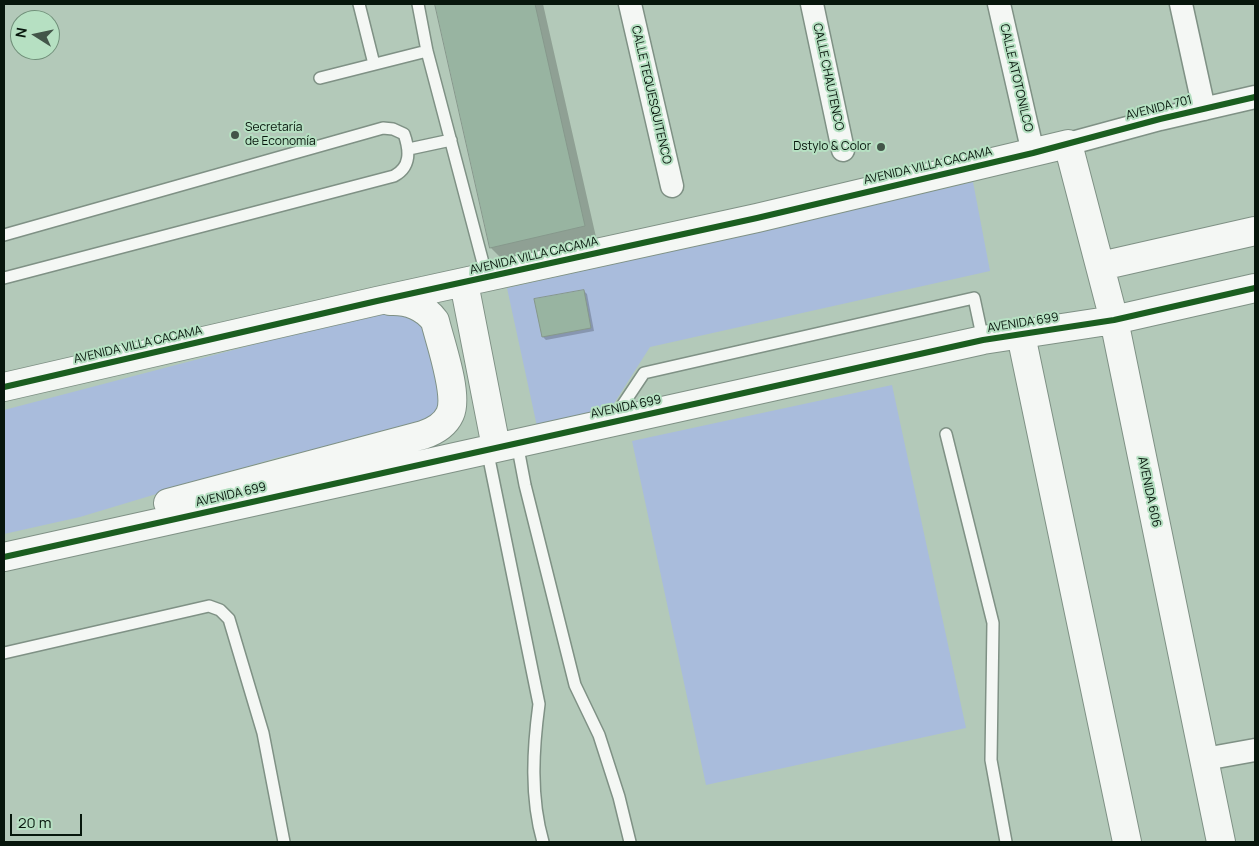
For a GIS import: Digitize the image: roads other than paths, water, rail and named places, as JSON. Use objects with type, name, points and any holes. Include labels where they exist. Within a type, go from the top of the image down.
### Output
[{"type":"street","name":"CALLE TEQUESQUITENCO","points":[[630,4],[672,186]]},
{"type":"street","name":"CALLE CHAUTENCO","points":[[812,4],[843,150]]},
{"type":"street","points":[[1181,4],[1204,109]]},
{"type":"street","name":"CALLE ATOTONILCO","points":[[1004,5],[1033,153]]},
{"type":"street","name":"AVENIDA 701","points":[[1068,144],[1255,97]]},
{"type":"street","name":"AVENIDA VILLA CACAMA","points":[[4,387],[377,301],[476,281],[757,218],[1068,144]]},
{"type":"street","name":"AVENIDA 606","points":[[1068,144],[1114,320],[1221,842]]},
{"type":"street","points":[[1101,266],[1255,231]]},
{"type":"street","points":[[476,281],[500,446]]},
{"type":"street","name":"AVENIDA 699","points":[[4,557],[983,340],[1114,320],[1255,288]]},
{"type":"street","points":[[94,538],[153,507],[423,435],[434,431],[444,423],[451,413],[452,394],[435,321],[429,313],[420,307],[398,300],[377,301]]},
{"type":"street","points":[[1021,335],[1127,842]]},
{"type":"street","points":[[1205,759],[1255,750]]},
{"type":"lane","points":[[359,4],[374,64]]},
{"type":"lane","points":[[418,4],[427,51],[451,140],[476,281]]},
{"type":"lane","points":[[320,78],[427,51]]},
{"type":"lane","points":[[4,235],[384,128],[393,129],[404,134],[409,149],[408,161],[402,171],[394,176],[4,278]]},
{"type":"lane","points":[[409,149],[451,140]]},
{"type":"lane","points":[[612,422],[644,373],[974,298],[983,340]]},
{"type":"lane","points":[[946,434],[993,623],[991,760],[1006,842]]},
{"type":"lane","points":[[500,446],[539,704],[534,739],[534,782],[542,842]]},
{"type":"lane","points":[[500,446],[525,485],[575,685],[600,734],[630,842]]},
{"type":"lane","points":[[4,652],[209,606],[220,610],[228,619],[263,733],[284,842]]},
{"type":"place","name":"Secretaría de Economía","points":[[235,135]]},
{"type":"place","name":"Dstylo & Color","points":[[881,147]]}]
